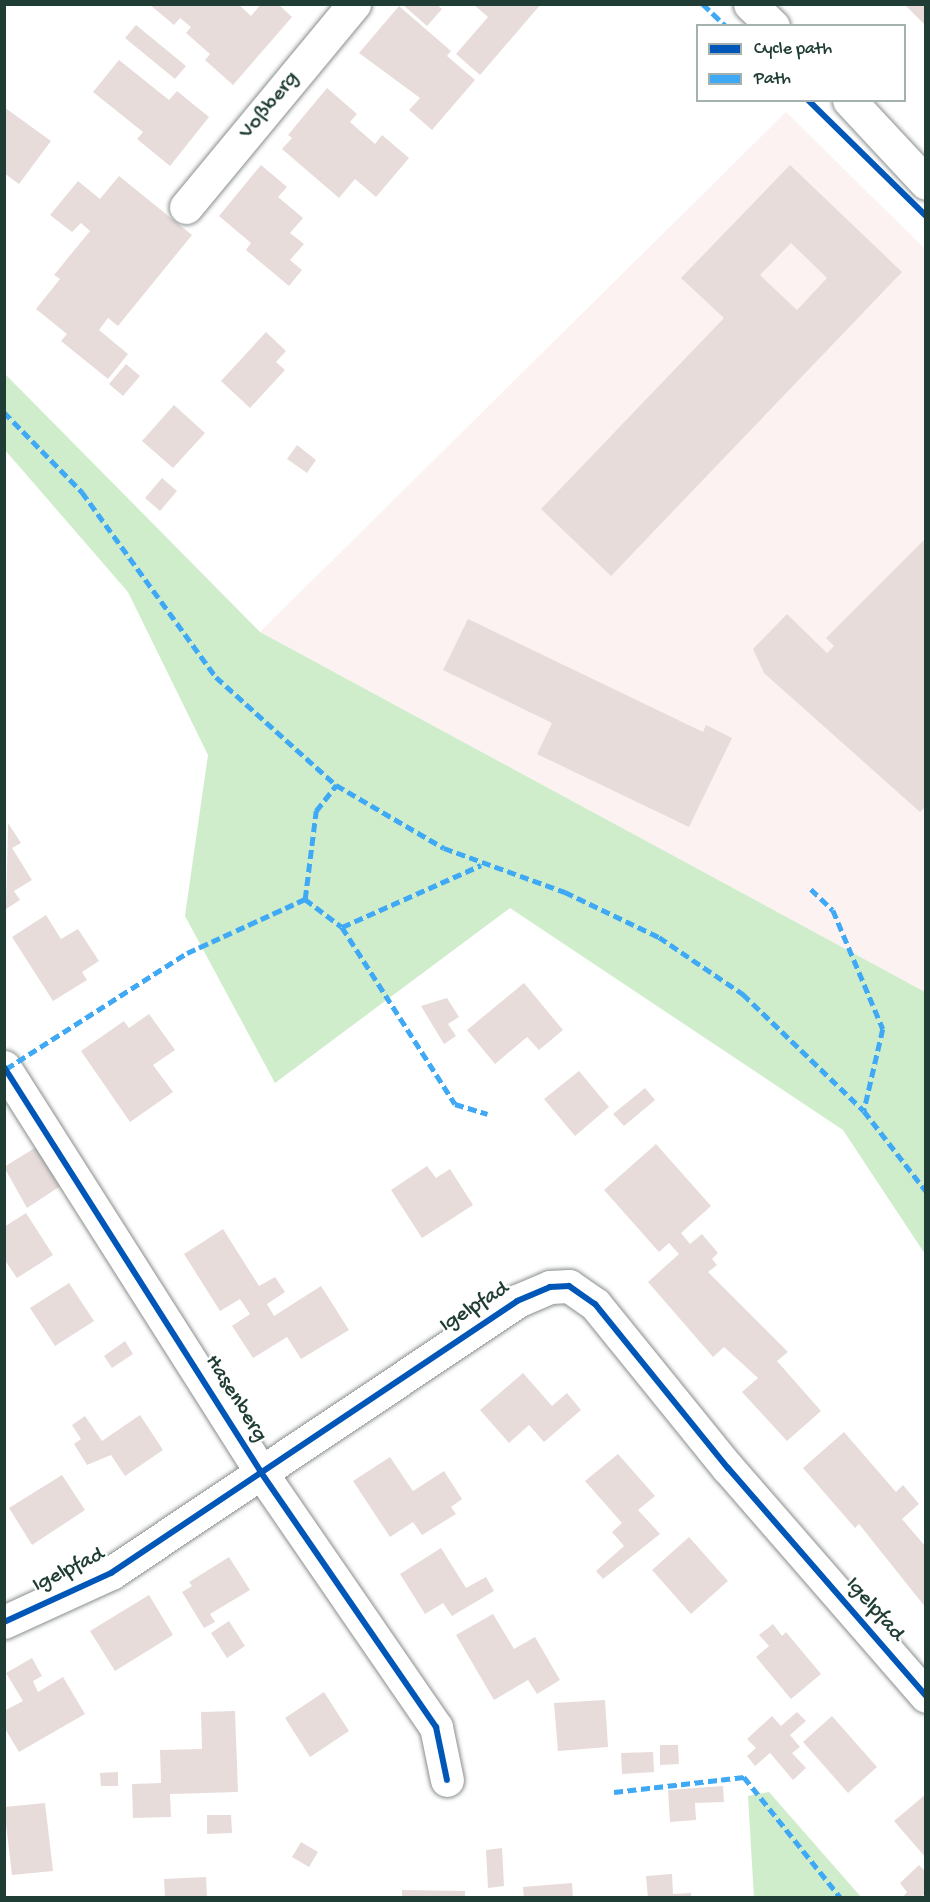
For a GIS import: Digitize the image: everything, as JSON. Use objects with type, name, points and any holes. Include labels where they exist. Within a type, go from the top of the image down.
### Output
[{"type":"street","name":"Voßberg","points":[[186,207],[354,4]]},
{"type":"street","points":[[750,4],[770,24]]},
{"type":"street","points":[[851,102],[926,183]]},
{"type":"street","name":"Hasenberg","points":[[4,1067],[260,1471],[436,1727],[447,1780]]},
{"type":"street","name":"Igelpfad","points":[[4,1622],[111,1573],[260,1471],[517,1301],[550,1287],[569,1286],[595,1304],[728,1468],[926,1696]]},
{"type":"shaded area","points":[[786,112],[925,249],[925,992],[260,632]]},
{"type":"green space","points":[[5,374],[260,632],[925,992],[925,1254],[843,1130],[510,908],[275,1083],[185,916],[208,755],[128,592],[5,450]]},
{"type":"green space","points":[[769,1792],[861,1897],[754,1897],[748,1796]]},
{"type":"building","points":[[149,4],[238,4],[251,16],[261,4],[278,4],[292,17],[233,85],[205,60],[210,54],[186,33],[191,27],[180,18],[174,25]]},
{"type":"building","points":[[402,4],[436,4],[442,9],[427,26]]},
{"type":"building","points":[[473,4],[541,4],[480,75],[456,54],[488,17]]},
{"type":"building","points":[[904,4],[926,4],[926,26]]},
{"type":"building","points":[[399,6],[451,51],[447,56],[475,80],[432,130],[409,110],[420,98],[359,53]]},
{"type":"building","points":[[136,25],[186,66],[175,79],[125,38]]},
{"type":"building","points":[[119,60],[169,100],[177,91],[209,117],[170,166],[137,139],[143,132],[93,92]]},
{"type":"building","points":[[327,88],[357,114],[350,122],[375,144],[382,135],[409,158],[376,197],[355,179],[339,198],[282,149],[292,138],[288,135]]},
{"type":"building","points":[[4,107],[51,141],[19,184],[4,173]]},
{"type":"building","points":[[261,165],[287,187],[278,197],[303,218],[290,233],[304,244],[290,260],[302,270],[289,286],[246,250],[251,243],[219,216]]},
{"type":"building","points":[[790,165],[902,272],[611,576],[541,509],[724,318],[681,278]],"holes":[[[791,243],[827,278],[797,310],[760,275]]]},
{"type":"building","points":[[119,176],[192,235],[118,326],[108,318],[99,330],[128,354],[108,379],[61,341],[67,334],[36,309],[60,279],[54,275],[90,231],[81,223],[72,232],[50,215],[78,181],[100,199]]},
{"type":"building","points":[[266,332],[286,351],[276,362],[285,370],[250,408],[221,381]]},
{"type":"building","points":[[126,364],[140,376],[123,396],[109,384]]},
{"type":"building","points":[[174,405],[205,433],[173,468],[142,441]]},
{"type":"building","points":[[297,445],[316,460],[307,473],[287,459]]},
{"type":"building","points":[[162,478],[177,491],[160,511],[145,498]]},
{"type":"building","points":[[926,538],[926,806],[920,812],[764,673],[753,649],[787,614],[827,653],[834,646],[826,638]]},
{"type":"building","points":[[468,619],[703,732],[706,725],[732,738],[689,827],[537,754],[552,723],[443,670]]},
{"type":"building","points":[[8,823],[21,843],[12,848],[32,880],[14,891],[20,900],[6,909]]},
{"type":"building","points":[[46,915],[61,939],[78,929],[99,961],[82,972],[87,980],[53,1001],[12,937]]},
{"type":"building","points":[[524,983],[563,1030],[539,1050],[527,1037],[495,1064],[467,1030]]},
{"type":"building","points":[[447,998],[459,1017],[448,1024],[456,1036],[444,1044],[421,1006]]},
{"type":"building","points":[[149,1014],[175,1050],[153,1065],[173,1092],[130,1122],[81,1051],[124,1021],[129,1028]]},
{"type":"building","points":[[579,1071],[609,1107],[575,1136],[544,1099]]},
{"type":"building","points":[[645,1088],[655,1100],[624,1126],[613,1114]]},
{"type":"building","points":[[656,1144],[711,1206],[681,1233],[690,1244],[702,1234],[718,1253],[712,1259],[717,1265],[708,1272],[788,1352],[777,1361],[821,1411],[787,1441],[742,1392],[758,1378],[724,1347],[713,1357],[648,1282],[679,1254],[669,1243],[659,1252],[604,1190]]},
{"type":"building","points":[[38,1146],[62,1185],[27,1208],[4,1167]]},
{"type":"building","points":[[427,1166],[436,1178],[450,1169],[473,1205],[422,1238],[391,1190]]},
{"type":"building","points":[[26,1213],[53,1255],[17,1278],[4,1259],[4,1227]]},
{"type":"building","points":[[223,1229],[259,1286],[275,1277],[285,1292],[267,1304],[274,1316],[321,1286],[349,1330],[301,1359],[287,1337],[253,1358],[232,1326],[250,1314],[240,1299],[220,1311],[184,1254]]},
{"type":"building","points":[[69,1283],[94,1321],[55,1346],[30,1308]]},
{"type":"building","points":[[125,1341],[133,1354],[112,1368],[104,1356]]},
{"type":"building","points":[[523,1373],[552,1406],[567,1393],[581,1410],[544,1442],[529,1425],[509,1443],[480,1410]]},
{"type":"building","points":[[140,1415],[163,1450],[125,1476],[111,1455],[87,1465],[74,1444],[81,1439],[72,1425],[85,1416],[102,1441]]},
{"type":"building","points":[[844,1432],[896,1492],[903,1485],[919,1504],[902,1519],[926,1547],[926,1608],[859,1524],[855,1528],[803,1468]]},
{"type":"building","points":[[618,1454],[655,1496],[638,1510],[660,1534],[603,1579],[596,1571],[624,1546],[612,1532],[622,1523],[585,1481]]},
{"type":"building","points":[[390,1457],[413,1491],[444,1471],[462,1499],[451,1507],[456,1514],[422,1535],[413,1522],[390,1537],[353,1481]]},
{"type":"building","points":[[62,1475],[85,1510],[32,1545],[9,1508]]},
{"type":"building","points":[[689,1537],[728,1581],[691,1614],[652,1570]]},
{"type":"building","points":[[441,1548],[466,1588],[486,1577],[494,1591],[452,1616],[443,1603],[425,1614],[400,1574]]},
{"type":"building","points":[[229,1557],[250,1590],[210,1614],[215,1622],[204,1628],[182,1592],[192,1586],[189,1582]]},
{"type":"building","points":[[149,1595],[173,1635],[115,1671],[90,1631]]},
{"type":"building","points":[[493,1614],[514,1649],[535,1637],[560,1680],[537,1694],[528,1680],[494,1700],[456,1635]]},
{"type":"building","points":[[229,1621],[245,1646],[227,1658],[211,1633]]},
{"type":"building","points":[[773,1624],[782,1636],[786,1632],[821,1674],[791,1699],[756,1657],[769,1646],[759,1635]]},
{"type":"building","points":[[32,1658],[42,1676],[33,1681],[38,1692],[63,1677],[85,1714],[19,1752],[4,1727],[4,1711],[23,1701],[6,1673]]},
{"type":"building","points":[[324,1692],[349,1731],[310,1757],[285,1718]]},
{"type":"building","points":[[605,1700],[608,1747],[558,1751],[554,1703]]},
{"type":"building","points":[[235,1711],[238,1792],[170,1794],[171,1817],[133,1818],[132,1784],[161,1783],[160,1750],[202,1749],[201,1712]]},
{"type":"building","points":[[797,1712],[806,1721],[790,1735],[800,1747],[792,1753],[806,1768],[793,1780],[770,1753],[755,1766],[747,1756],[756,1748],[747,1739],[772,1716],[781,1726]]},
{"type":"building","points":[[832,1716],[877,1767],[848,1793],[803,1742]]},
{"type":"building","points":[[660,1745],[678,1745],[679,1764],[660,1765]]},
{"type":"building","points":[[653,1752],[654,1772],[622,1774],[621,1753]]},
{"type":"building","points":[[118,1772],[118,1786],[101,1786],[100,1773]]},
{"type":"building","points":[[723,1786],[724,1802],[695,1803],[696,1820],[670,1822],[668,1790]]},
{"type":"building","points":[[926,1794],[926,1858],[894,1821]]},
{"type":"building","points":[[45,1803],[53,1871],[12,1875],[4,1807]]},
{"type":"building","points":[[207,1815],[231,1815],[232,1833],[207,1834]]},
{"type":"building","points":[[301,1842],[318,1852],[309,1867],[292,1857]]},
{"type":"building","points":[[502,1848],[504,1886],[488,1888],[486,1850]]},
{"type":"building","points":[[919,1865],[926,1872],[926,1893],[920,1898],[902,1898],[907,1892],[900,1883]]},
{"type":"building","points":[[672,1874],[673,1894],[691,1893],[691,1898],[648,1898],[646,1876]]},
{"type":"building","points":[[206,1877],[207,1898],[165,1898],[164,1879]]},
{"type":"building","points":[[572,1883],[573,1898],[524,1898],[523,1887]]},
{"type":"building","points":[[402,1890],[465,1891],[465,1898],[402,1898]]},
{"type":"marked path","points":[[703,4],[724,24]]},
{"type":"marked path","points":[[4,412],[82,492],[216,677],[336,785],[444,848],[565,892],[659,937],[743,994],[864,1111],[926,1191]]},
{"type":"marked path","points":[[6,1069],[187,953],[305,899],[316,811],[336,785]]},
{"type":"marked path","points":[[305,899],[342,927],[481,865]]},
{"type":"marked path","points":[[811,889],[833,910],[883,1029],[864,1111]]},
{"type":"marked path","points":[[342,927],[455,1104],[487,1114]]},
{"type":"marked path","points":[[614,1792],[744,1777],[841,1898]]},
{"type":"cycle path","points":[[810,102],[926,216]]},
{"type":"cycle path","points":[[4,1067],[260,1471],[436,1727],[447,1780]]},
{"type":"cycle path","points":[[4,1622],[111,1573],[517,1301],[550,1287],[569,1286],[595,1304],[728,1468],[926,1696]]}]
